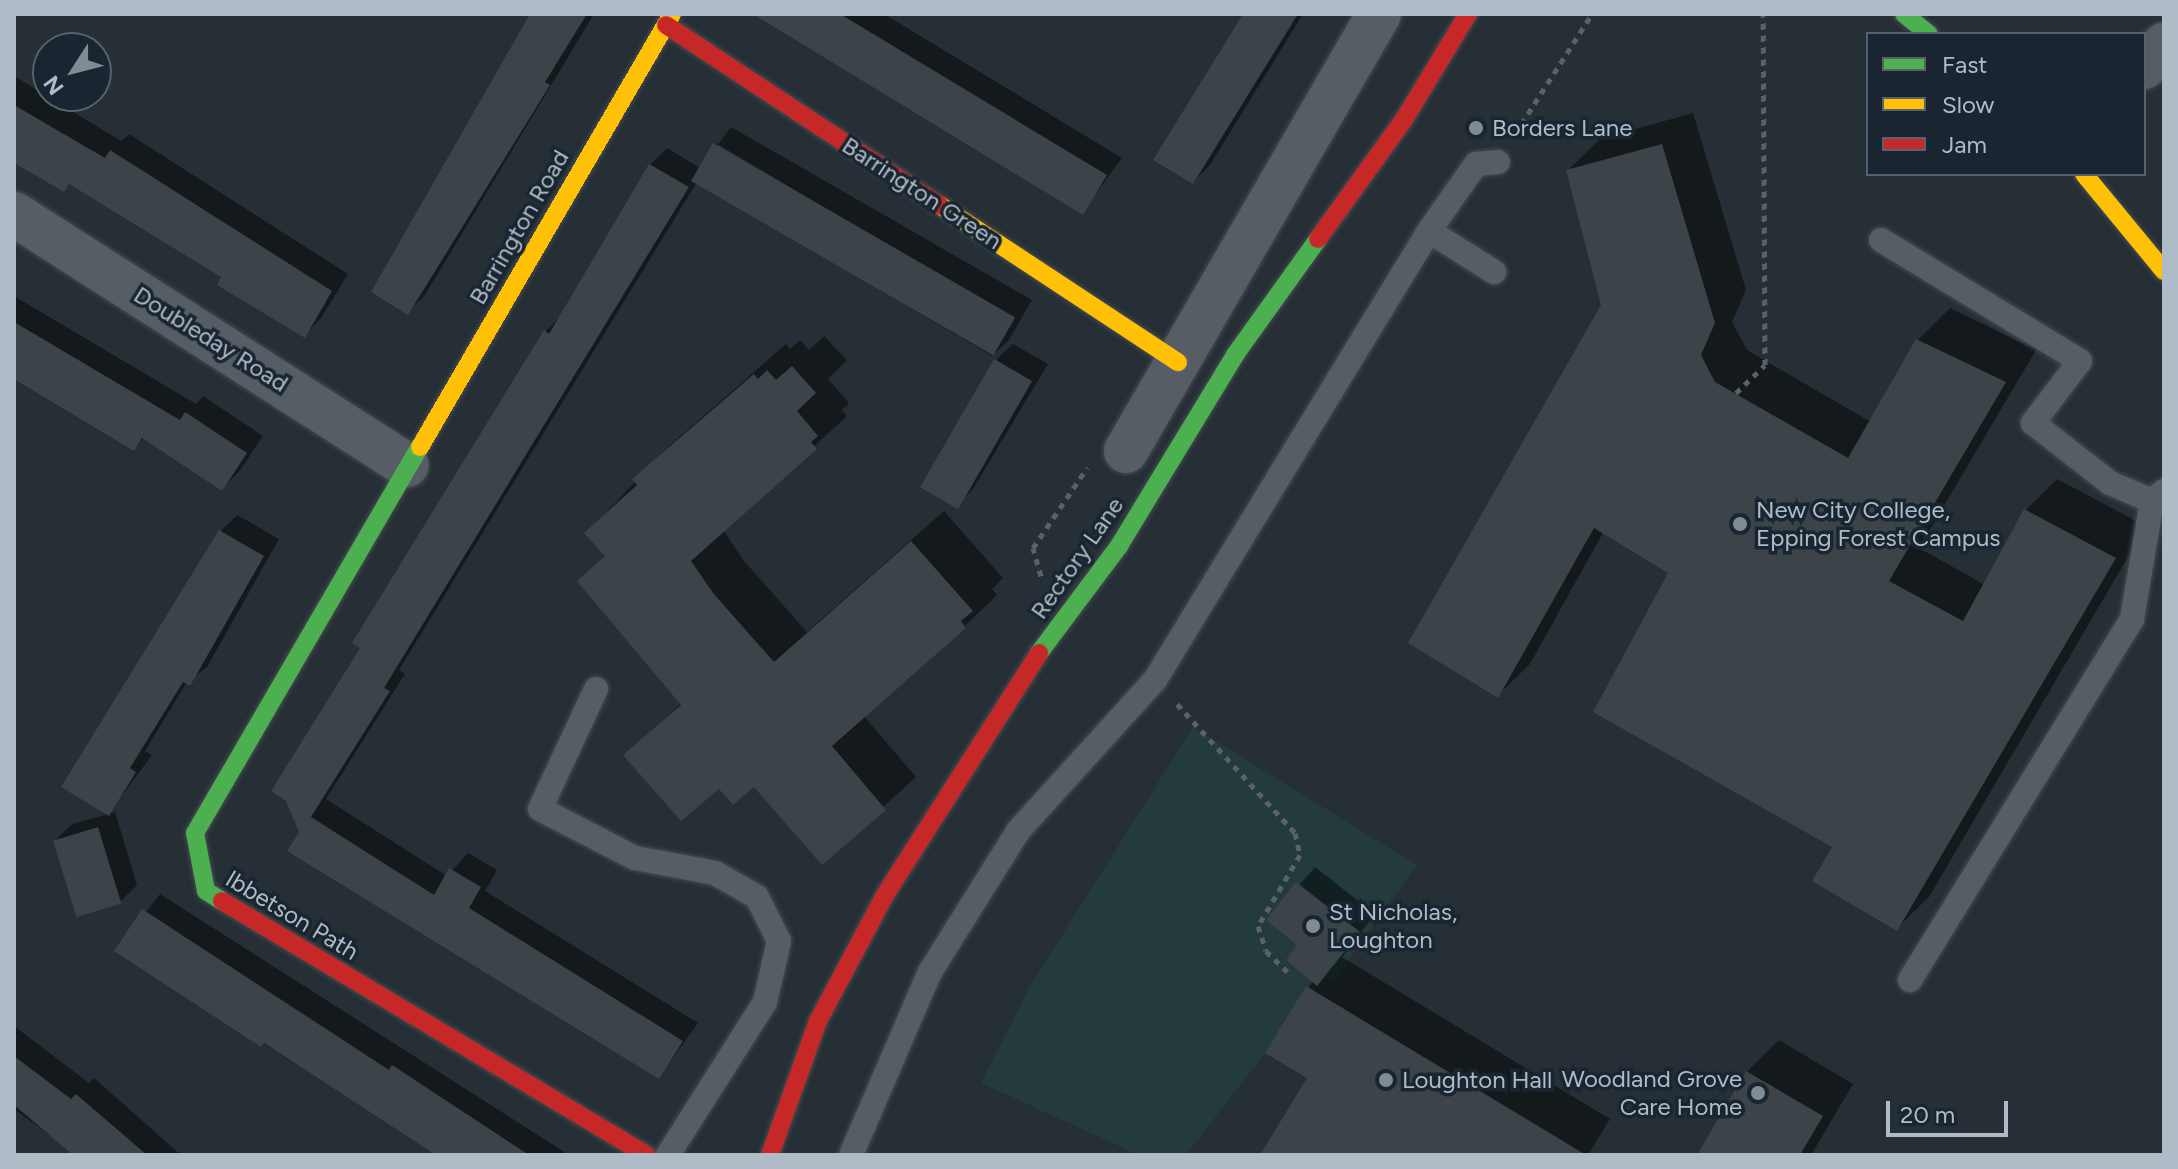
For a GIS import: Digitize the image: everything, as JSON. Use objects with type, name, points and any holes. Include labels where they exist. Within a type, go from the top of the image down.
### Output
[{"type":"street","points":[[1126,451],[1379,14]]},
{"type":"street","name":"Rectory Lane","points":[[770,1155],[818,1021],[885,895],[1056,627],[1119,546],[1235,355],[1405,118],[1468,14]]},
{"type":"street","points":[[1904,14],[1926,32]]},
{"type":"street","name":"Barrington Green","points":[[669,19],[1178,362]]},
{"type":"street","name":"Barrington Road","points":[[407,465],[669,19]]},
{"type":"street","points":[[2146,65],[2164,45]]},
{"type":"street","points":[[2086,176],[2164,271]]},
{"type":"street","name":"Doubleday Road","points":[[14,214],[407,465]]},
{"type":"street","name":"Ibbetson Path","points":[[407,465],[195,833],[206,891],[646,1155]]},
{"type":"lane","points":[[851,1155],[930,972],[1018,831],[1155,680],[1429,231],[1476,164],[1498,162]]},
{"type":"lane","points":[[1429,231],[1494,272]]},
{"type":"lane","points":[[1881,240],[2080,361],[2033,423],[2110,483],[2158,496],[2132,619],[1910,980]]},
{"type":"lane","points":[[596,689],[540,809],[635,858],[715,873],[757,897],[779,941],[765,1002],[668,1155]]},
{"type":"path","points":[[1498,162],[1592,14]]},
{"type":"path","points":[[1736,393],[1765,365],[1763,14]]},
{"type":"path","points":[[1056,627],[1033,548],[1107,438],[1126,451]]},
{"type":"path","points":[[1155,680],[1295,833],[1300,855],[1258,926],[1266,951],[1288,972]]},
{"type":"green space","points":[[1193,727],[1417,865],[1334,980],[1320,977],[1306,986],[1265,1053],[1186,1155],[1139,1155],[981,1083],[1029,988]]},
{"type":"building","points":[[530,14],[587,14],[545,82],[550,85],[408,315],[371,292]]},
{"type":"building","points":[[753,14],[840,14],[1107,175],[1083,215]]},
{"type":"building","points":[[1243,14],[1298,14],[1193,184],[1153,160]]},
{"type":"building","points":[[14,105],[105,158],[110,150],[332,291],[305,338],[217,285],[221,277],[69,184],[64,192],[14,163]]},
{"type":"building","points":[[713,143],[1015,317],[993,356],[691,181]]},
{"type":"building","points":[[1662,144],[1715,323],[1701,355],[1715,382],[1848,458],[1916,339],[2006,382],[1889,581],[1963,621],[2024,509],[2116,558],[1897,931],[1812,881],[1832,847],[1593,712],[1668,573],[1594,528],[1498,698],[1408,643],[1601,305],[1566,170]]},
{"type":"building","points":[[649,164],[689,187],[384,688],[390,691],[311,817],[434,895],[449,868],[481,887],[469,908],[683,1041],[659,1079],[287,851],[299,832],[286,801],[271,791],[360,648],[352,643],[544,330],[549,334]]},
{"type":"building","points":[[14,322],[180,420],[185,412],[247,453],[222,491],[142,438],[134,451],[14,379]]},
{"type":"building","points":[[994,359],[1032,381],[958,509],[920,487]]},
{"type":"building","points":[[792,366],[816,393],[797,411],[818,436],[811,442],[817,449],[691,561],[713,593],[774,662],[911,541],[973,611],[961,621],[966,628],[832,746],[886,810],[822,865],[754,787],[733,805],[719,789],[681,821],[623,755],[681,705],[577,581],[605,556],[584,533],[637,485],[632,479],[754,374],[758,379],[767,370],[776,380]]},
{"type":"building","points":[[219,530],[264,556],[190,686],[183,682],[130,768],[136,772],[109,816],[61,787]]},
{"type":"building","points":[[98,827],[121,904],[76,917],[53,841]]},
{"type":"building","name":"St Nicholas, Loughton","points":[[1296,882],[1360,932],[1317,986],[1286,960],[1297,945],[1266,920]]},
{"type":"building","points":[[142,909],[389,1070],[392,1065],[529,1155],[436,1155],[264,1043],[261,1047],[114,951]]},
{"type":"building","name":"Loughton Hall","points":[[1306,986],[1586,1155],[1260,1155],[1307,1078],[1265,1053]]},
{"type":"building","points":[[14,1056],[71,1099],[76,1094],[147,1155],[73,1155],[14,1105]]},
{"type":"building","name":"Woodland Grove Care Home","points":[[1746,1071],[1823,1116],[1800,1155],[1697,1155]]},
{"type":"traffic: fast","points":[[1904,14],[1926,32]]},
{"type":"traffic: fast","points":[[1039,653],[1119,546],[1235,355],[1318,239]]},
{"type":"traffic: fast","points":[[222,901],[206,891],[195,833],[420,447]]},
{"type":"traffic: slow","points":[[420,447],[672,14]]},
{"type":"traffic: slow","points":[[2086,176],[2164,271]]},
{"type":"traffic: slow","points":[[941,206],[1178,362]]},
{"type":"traffic: jam","points":[[1318,239],[1405,118],[1468,14]]},
{"type":"traffic: jam","points":[[666,25],[941,206]]},
{"type":"traffic: jam","points":[[770,1155],[818,1021],[885,895],[1039,653]]},
{"type":"traffic: jam","points":[[222,901],[646,1155]]},
{"type":"place","name":"Borders Lane","points":[[1476,128]]},
{"type":"place","name":"New City College, Epping Forest Campus","points":[[1740,524]]},
{"type":"place","name":"St Nicholas, Loughton","points":[[1313,926]]},
{"type":"place","name":"Loughton Hall","points":[[1386,1080]]},
{"type":"place","name":"Woodland Grove Care Home","points":[[1758,1093]]}]
